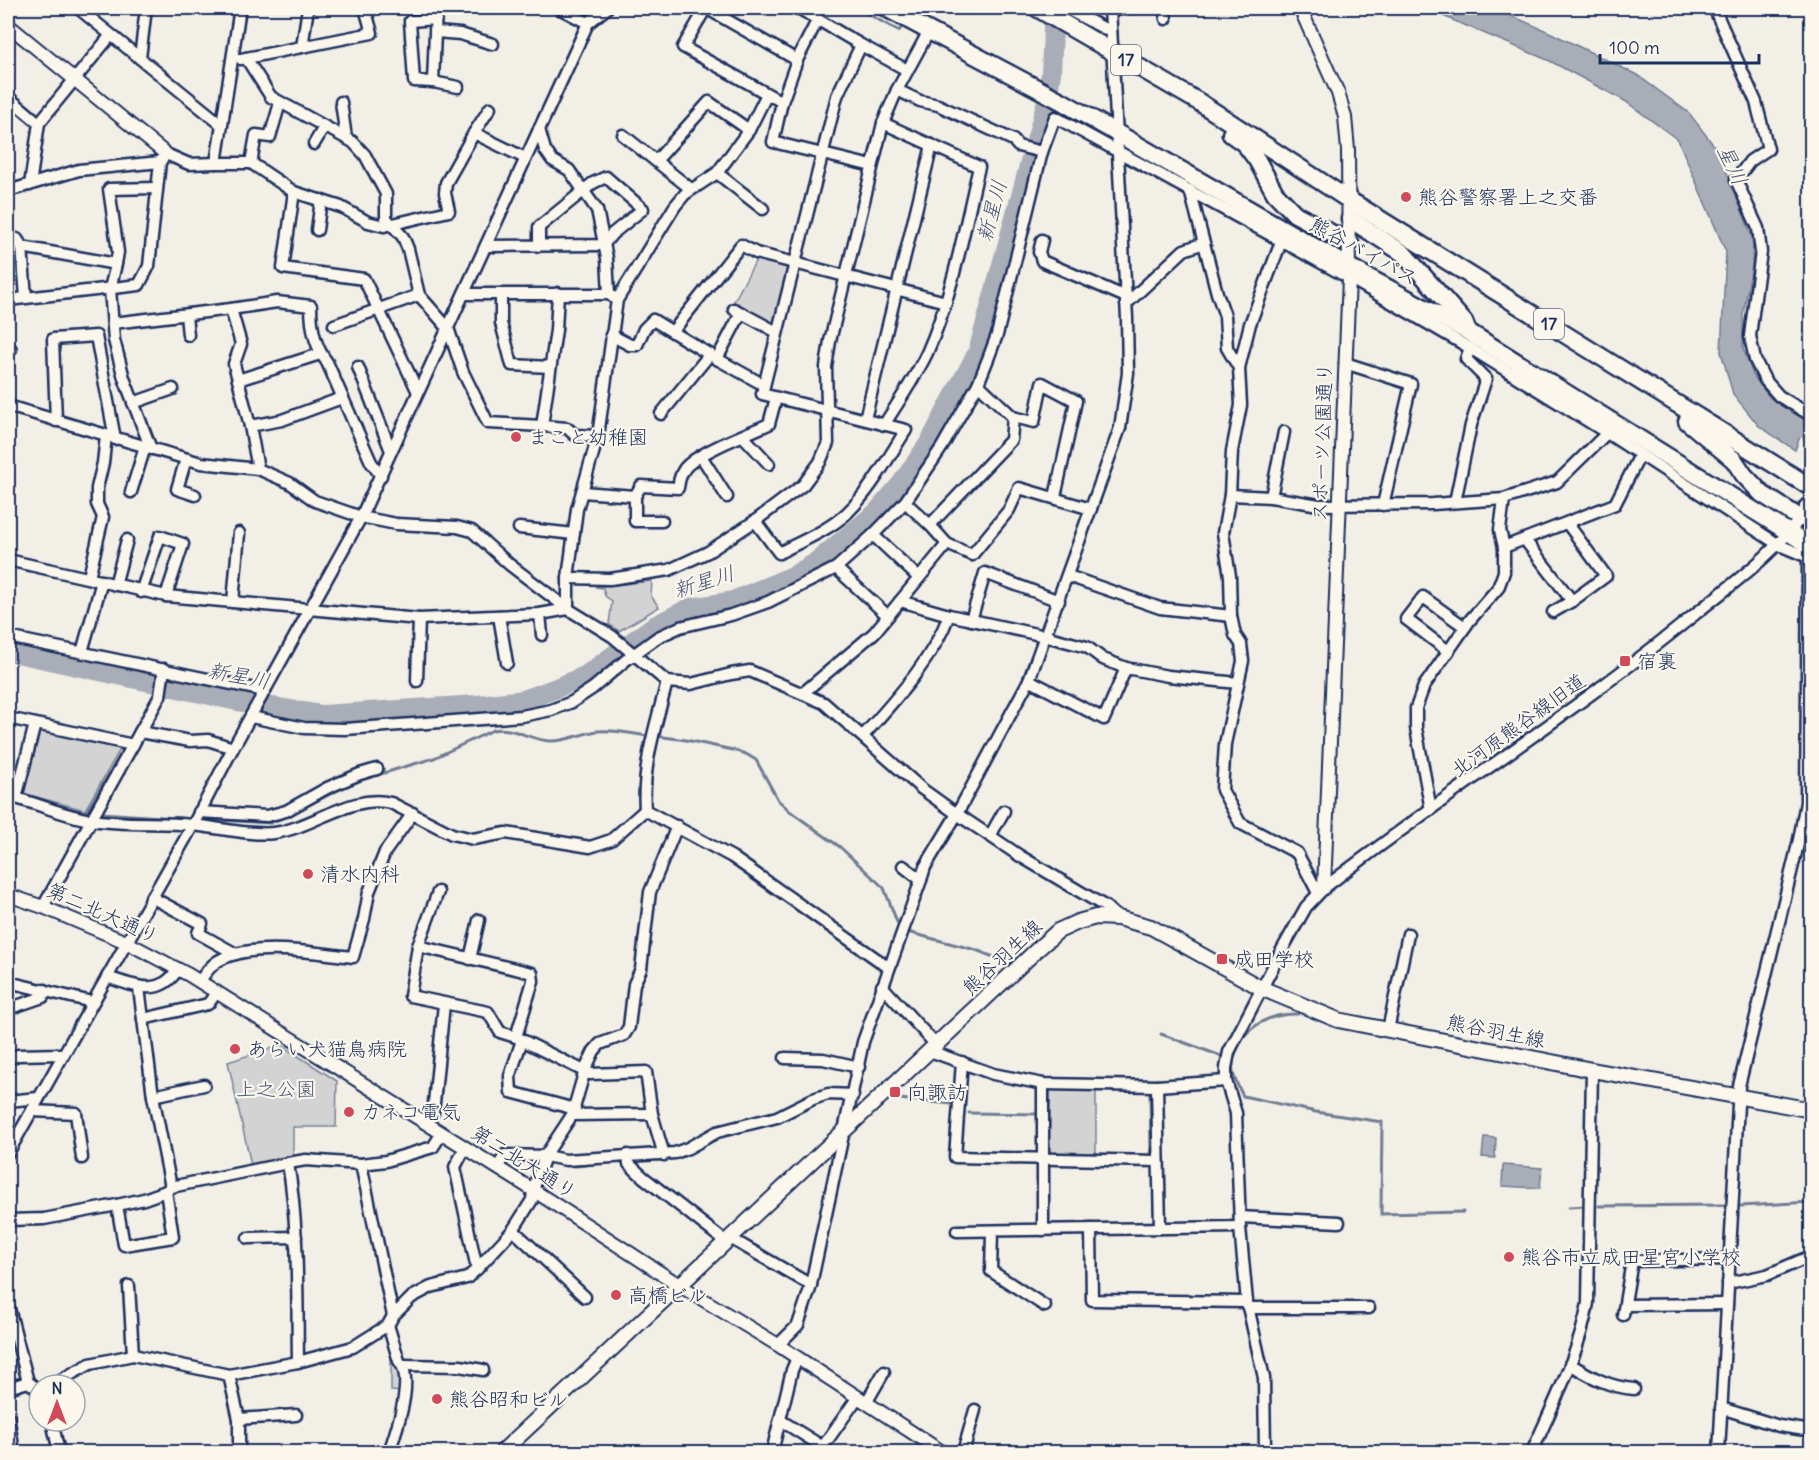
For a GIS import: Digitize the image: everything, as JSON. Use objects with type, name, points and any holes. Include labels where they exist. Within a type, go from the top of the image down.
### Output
[{"type":"highway","name":"熊谷バイパス","points":[[1037,8],[1065,15],[1112,52],[1189,97],[1349,200],[1812,488]]},
{"type":"highway","name":"熊谷バイパス","points":[[899,14],[1063,102],[1349,273],[1467,331],[1784,539],[1812,547]]},
{"type":"highway","points":[[1189,97],[1194,109],[1245,144],[1257,160],[1275,193],[1295,214],[1350,243]]},
{"type":"highway","points":[[1350,219],[1403,253],[1464,322],[1467,331]]},
{"type":"highway","points":[[1659,393],[1675,412],[1734,460],[1744,475],[1762,494],[1808,509]]},
{"type":"main road","name":"熊谷羽生線","points":[[502,1452],[1058,931],[1096,917],[1118,918],[1151,927],[1261,988],[1329,1017],[1592,1070],[1812,1110]]},
{"type":"street","points":[[78,8],[222,125]]},
{"type":"street","points":[[140,58],[146,8]]},
{"type":"street","points":[[216,163],[240,8],[228,8]]},
{"type":"street","points":[[302,47],[308,8]]},
{"type":"street","points":[[232,61],[372,33],[365,8]]},
{"type":"street","points":[[559,8],[588,23]]},
{"type":"street","points":[[8,1153],[193,825],[361,517],[588,23],[607,8]]},
{"type":"street","points":[[782,102],[683,47],[706,8],[797,60]]},
{"type":"street","points":[[798,8],[907,69]]},
{"type":"street","points":[[778,1345],[798,1325],[811,1285],[863,1042],[925,867],[957,814],[1029,680],[1120,428],[1128,373],[1110,9],[1128,8]]},
{"type":"street","name":"スポーツ公園通り","points":[[1300,8],[1334,84],[1345,117],[1350,219],[1321,891]]},
{"type":"street","points":[[1714,8],[1756,102],[1768,148],[1750,161],[1736,180],[1758,228],[1761,252],[1750,336],[1755,360],[1765,380],[1779,396],[1812,416]]},
{"type":"street","points":[[433,81],[436,13],[410,21],[414,81],[433,81],[458,87]]},
{"type":"street","points":[[1065,15],[1111,32]]},
{"type":"street","points":[[818,19],[797,60],[782,102],[773,142],[872,166]]},
{"type":"street","points":[[8,25],[75,80],[163,158]]},
{"type":"street","points":[[568,578],[610,579],[669,570],[708,552],[755,521],[803,485],[813,473],[828,443],[826,367],[830,341],[883,123],[907,69],[929,31]]},
{"type":"street","points":[[436,32],[460,34],[493,44]]},
{"type":"street","points":[[30,184],[39,123],[111,35]]},
{"type":"street","points":[[755,521],[780,553],[822,530],[847,513],[870,485],[906,430],[762,394],[837,96],[861,45]]},
{"type":"street","points":[[246,58],[272,97],[353,142],[366,155],[386,194],[386,218],[403,237],[408,249],[419,295],[448,328],[463,372],[488,423],[567,428],[575,435],[598,436]]},
{"type":"street","points":[[897,90],[920,101],[938,105],[1013,140],[1018,146],[1041,152]]},
{"type":"street","points":[[613,297],[685,194],[717,173],[749,130],[767,94]]},
{"type":"street","points":[[8,97],[39,123]]},
{"type":"street","points":[[341,102],[346,138]]},
{"type":"street","points":[[656,161],[709,102],[749,130]]},
{"type":"street","points":[[251,163],[256,135],[270,136],[280,103]]},
{"type":"street","points":[[8,191],[79,170],[163,158],[189,164],[251,163],[294,192],[341,207],[368,222],[384,226],[392,225],[449,211],[445,193],[446,183],[490,108]]},
{"type":"street","points":[[251,717],[304,728],[345,729],[522,716],[551,710],[572,702],[593,688],[658,637],[680,627],[731,615],[768,602],[836,568],[905,502],[942,447],[978,384],[997,334],[1041,152],[1054,117],[1281,242],[1349,273],[1640,455],[1784,539],[1808,557],[1806,802],[1738,1096],[1719,1452]]},
{"type":"street","points":[[883,123],[979,167],[946,302],[927,353],[915,377],[884,424]]},
{"type":"street","points":[[314,144],[324,127]]},
{"type":"street","points":[[539,129],[545,150],[552,160],[569,170],[597,210],[613,297],[611,335],[598,436],[577,509],[568,578],[568,609]]},
{"type":"street","points":[[474,133],[525,158]]},
{"type":"street","points":[[623,135],[691,189]]},
{"type":"street","points":[[865,419],[932,145]]},
{"type":"street","points":[[8,300],[139,285],[149,266],[157,188],[163,158]]},
{"type":"street","points":[[717,173],[763,209]]},
{"type":"street","points":[[486,246],[539,246],[603,245],[612,234],[643,209],[606,177],[593,183],[539,227],[539,246]]},
{"type":"street","points":[[131,492],[148,448],[140,418],[124,378],[114,340],[110,289],[118,252],[109,189],[157,188]]},
{"type":"street","points":[[1190,190],[1225,316],[1227,348],[1239,368]]},
{"type":"street","points":[[294,192],[283,268],[364,279],[418,392]]},
{"type":"street","points":[[317,230],[321,200]]},
{"type":"street","points":[[8,241],[17,238],[22,247],[26,297]]},
{"type":"street","points":[[1042,240],[1039,252],[1042,261],[1126,300]]},
{"type":"street","points":[[1281,242],[1250,324],[1239,368],[1241,405],[1232,451],[1230,495],[1223,533],[1230,576],[1230,616],[1235,635],[1241,644],[1243,661],[1225,744],[1222,790],[1240,823],[1297,853],[1321,891]]},
{"type":"street","points":[[1126,300],[1184,250],[1204,243]]},
{"type":"street","points":[[673,331],[741,245],[756,253],[946,302]]},
{"type":"street","points":[[22,247],[116,264]]},
{"type":"street","points":[[465,294],[558,293],[613,297]]},
{"type":"street","points":[[542,426],[556,330],[558,293]]},
{"type":"street","points":[[501,294],[501,323],[512,364],[550,367]]},
{"type":"street","points":[[334,325],[419,295]]},
{"type":"street","points":[[113,323],[277,302],[311,306],[311,322],[320,354],[327,362],[371,462],[381,476]]},
{"type":"street","points":[[231,309],[241,344],[234,364],[258,469]]},
{"type":"street","points":[[661,414],[713,357],[737,311],[777,332]]},
{"type":"street","points":[[186,315],[188,335]]},
{"type":"street","points":[[611,335],[630,345],[637,345],[644,329],[653,320],[764,385]]},
{"type":"street","points":[[56,421],[53,339],[96,336],[110,437],[97,488],[97,504],[103,517],[89,577]]},
{"type":"street","points":[[1455,502],[1471,424],[1486,379],[1466,359],[1470,348]]},
{"type":"street","points":[[238,380],[320,354]]},
{"type":"street","points":[[1345,363],[1411,384],[1383,505]]},
{"type":"street","points":[[358,367],[391,451]]},
{"type":"street","points":[[978,384],[1013,417],[1034,422],[1042,383],[1076,401],[1054,497]]},
{"type":"street","points":[[133,403],[173,389]]},
{"type":"street","points":[[250,426],[282,420],[342,398]]},
{"type":"street","points":[[662,521],[635,521],[635,496],[640,486],[678,488],[679,477],[688,464],[769,424],[776,398]]},
{"type":"street","points":[[8,406],[201,463],[258,469],[290,483],[315,501],[361,517],[396,524],[457,527],[472,531],[510,565],[568,609],[612,636],[668,682],[692,684],[750,671],[824,703],[922,789],[1020,856],[1106,907],[1118,918]]},
{"type":"street","points":[[930,525],[1011,440],[1013,417]]},
{"type":"street","points":[[1271,497],[1284,432]]},
{"type":"street","points":[[1230,495],[1271,497],[1318,505],[1383,505],[1504,499],[1557,482],[1607,433]]},
{"type":"street","points":[[743,436],[769,464]]},
{"type":"street","points":[[1504,547],[1615,504],[1640,455]]},
{"type":"street","points":[[701,456],[727,496]]},
{"type":"street","points":[[186,459],[177,489],[195,495]]},
{"type":"street","points":[[905,502],[947,544],[972,555],[1009,510],[1019,488],[1091,509]]},
{"type":"street","points":[[582,492],[635,496]]},
{"type":"street","points":[[1431,810],[1416,728],[1416,708],[1424,686],[1465,627],[1498,588],[1504,572],[1504,547],[1500,530],[1504,499]]},
{"type":"street","name":"北河原熊谷線旧道","points":[[1226,1082],[1229,1052],[1296,924],[1321,891],[1651,650],[1784,539],[1808,509]]},
{"type":"street","points":[[1553,612],[1606,576],[1567,523]]},
{"type":"street","points":[[519,528],[574,534]]},
{"type":"street","points":[[233,602],[239,533]]},
{"type":"street","points":[[873,535],[920,578]]},
{"type":"street","points":[[141,592],[160,536],[183,544],[166,596]]},
{"type":"street","points":[[115,585],[127,540]]},
{"type":"street","points":[[1525,540],[1572,601]]},
{"type":"street","points":[[803,693],[874,633],[947,544]]},
{"type":"street","points":[[8,560],[166,596],[419,619],[540,614],[568,609]]},
{"type":"street","points":[[836,568],[888,616]]},
{"type":"street","points":[[971,620],[985,573],[1059,601]]},
{"type":"street","points":[[1068,576],[1160,608],[1230,616]]},
{"type":"street","points":[[82,652],[102,581]]},
{"type":"street","points":[[1448,651],[1406,619],[1423,597],[1465,627]]},
{"type":"street","points":[[900,601],[949,615],[1087,647],[1103,658],[1126,668],[1168,676],[1238,683]]},
{"type":"street","points":[[540,614],[542,635]]},
{"type":"street","points":[[863,736],[905,687],[942,634],[949,615]]},
{"type":"street","points":[[500,616],[507,663]]},
{"type":"street","points":[[417,681],[419,619]]},
{"type":"street","points":[[8,637],[265,691]]},
{"type":"street","points":[[1029,680],[1104,719],[1126,668]]},
{"type":"street","points":[[43,907],[160,695],[164,670]]},
{"type":"street","points":[[645,810],[644,791],[650,746],[668,682]]},
{"type":"street","points":[[8,718],[133,745]]},
{"type":"street","points":[[34,724],[12,798],[92,818],[272,833],[302,827],[339,810],[370,800],[391,803],[452,834],[473,839],[506,833],[590,848],[611,840],[645,810]]},
{"type":"street","points":[[140,732],[190,741],[208,740],[233,748]]},
{"type":"street","points":[[199,812],[267,816],[286,812],[327,788],[377,769]]},
{"type":"street","points":[[645,810],[732,857],[888,968]]},
{"type":"street","points":[[990,836],[1004,811]]},
{"type":"street","points":[[200,981],[207,970],[219,961],[236,954],[272,949],[353,957],[369,892],[385,852],[413,813]]},
{"type":"street","points":[[73,1373],[90,1364],[133,1355],[229,1376],[298,1362],[353,1347],[390,1320],[412,1297],[431,1287],[467,1278],[477,1269],[513,1230],[532,1200],[533,1190],[545,1156],[574,1112],[585,1070],[594,1051],[600,1044],[624,1035],[629,1028],[634,984],[641,969],[650,892],[677,826]]},
{"type":"street","points":[[903,866],[921,880]]},
{"type":"street","points":[[438,892],[418,946],[410,996],[488,1012],[500,1032],[590,1074],[646,1072],[652,1114],[664,1155]]},
{"type":"street","name":"第二北大通り","points":[[8,895],[43,907],[126,942],[200,981],[533,1190],[679,1285],[778,1345],[942,1452]]},
{"type":"street","points":[[151,897],[202,924],[198,933],[236,954]]},
{"type":"street","points":[[470,959],[479,920]]},
{"type":"street","points":[[1388,1030],[1408,934]]},
{"type":"street","points":[[418,946],[532,973],[533,981],[510,1076],[511,1092],[574,1112],[652,1114]]},
{"type":"street","points":[[107,977],[139,988],[163,986],[172,980],[178,969]]},
{"type":"street","points":[[8,982],[92,1002]]},
{"type":"street","points":[[882,986],[933,1048],[993,1074],[1043,1084],[1156,1086],[1226,1082],[1236,1113],[1240,1222],[1247,1305],[1264,1378],[1265,1452]]},
{"type":"street","points":[[117,1205],[124,1245],[173,1237],[169,1189],[153,1096],[139,988]]},
{"type":"street","points":[[8,1009],[43,997],[45,990]]},
{"type":"street","points":[[143,1019],[208,1004],[217,992]]},
{"type":"street","points":[[426,1123],[433,1113],[444,1004]]},
{"type":"street","points":[[8,1059],[18,1055],[62,1054]]},
{"type":"street","points":[[785,1058],[823,1059],[859,1067]]},
{"type":"street","points":[[962,1062],[955,1157],[1157,1161]]},
{"type":"street","points":[[1532,1452],[1570,1364],[1585,1322],[1588,1303],[1592,1070]]},
{"type":"street","points":[[1043,1084],[1043,1230]]},
{"type":"street","points":[[153,1096],[204,1085]]},
{"type":"street","points":[[1156,1086],[1160,1228]]},
{"type":"street","points":[[496,1168],[505,1155],[545,1156],[566,1160],[628,1155],[664,1155],[688,1148],[717,1132],[777,1117],[828,1094],[853,1095]]},
{"type":"street","points":[[8,1101],[38,1098]]},
{"type":"street","points":[[32,1111],[76,1113],[82,1158]]},
{"type":"street","points":[[8,1220],[44,1220],[144,1199],[169,1189],[306,1160],[361,1164],[386,1161],[433,1147],[442,1133]]},
{"type":"street","points":[[465,1148],[454,1167],[477,1269]]},
{"type":"street","points":[[628,1155],[629,1164],[643,1177],[728,1240],[811,1285]]},
{"type":"street","points":[[288,1163],[296,1238],[298,1362]]},
{"type":"street","points":[[361,1164],[390,1320],[405,1382],[403,1407],[389,1452]]},
{"type":"street","points":[[957,1231],[1160,1228],[1240,1222],[1339,1222]]},
{"type":"street","points":[[1091,1229],[1092,1300],[1369,1308]]},
{"type":"street","points":[[513,1230],[585,1297]]},
{"type":"street","points":[[992,1231],[991,1271],[1045,1306]]},
{"type":"street","points":[[248,1238],[296,1238]]},
{"type":"street","points":[[1727,1304],[1624,1310],[1632,1261],[1729,1259]]},
{"type":"street","points":[[1728,1283],[1767,1275],[1804,1259]]},
{"type":"street","points":[[129,1286],[133,1355]]},
{"type":"street","points":[[8,1305],[27,1378]]},
{"type":"street","points":[[772,1452],[797,1358]]},
{"type":"street","points":[[1570,1364],[1595,1380],[1622,1388],[1635,1389]]},
{"type":"street","points":[[402,1365],[460,1366],[483,1370]]},
{"type":"street","points":[[780,1420],[820,1445],[824,1445],[884,1372]]},
{"type":"street","points":[[229,1376],[239,1419],[238,1452]]},
{"type":"street","points":[[8,1388],[27,1382]]},
{"type":"street","points":[[1721,1408],[1779,1426],[1812,1431]]},
{"type":"street","points":[[963,1452],[975,1410]]},
{"type":"street","points":[[239,1419],[296,1415]]},
{"type":"street","points":[[8,1416],[14,1452]]},
{"type":"street","points":[[55,1433],[59,1452]]},
{"type":"green space","points":[[756,260],[788,267],[773,327],[732,305]]},
{"type":"green space","points":[[652,581],[651,596],[659,607],[619,631],[609,624],[612,601],[605,596],[603,588],[595,587]]},
{"type":"green space","points":[[37,727],[122,746],[85,810],[22,793]]},
{"type":"green space","name":"上之公園","points":[[281,1045],[337,1081],[336,1127],[293,1127],[293,1157],[251,1165],[228,1062]]},
{"type":"green space","points":[[1050,1090],[1096,1091],[1096,1155],[1049,1155]]},
{"type":"green space","points":[[391,1347],[401,1374],[402,1392],[391,1391]]},
{"type":"shaded area","points":[[1424,8],[1493,8],[1549,32],[1637,75],[1689,113],[1719,152],[1753,239],[1752,267],[1743,314],[1743,348],[1753,375],[1769,397],[1805,423],[1795,450],[1759,426],[1733,394],[1721,352],[1726,252],[1678,140],[1625,101],[1550,61]]},
{"type":"shaded area","points":[[1484,1137],[1496,1138],[1495,1158],[1482,1157]]},
{"type":"shaded area","points":[[1503,1165],[1542,1168],[1540,1188],[1502,1186]]},
{"type":"waterway","points":[[857,8],[899,31],[904,23]]},
{"type":"waterway","points":[[908,14],[912,8]]},
{"type":"waterway","name":"新星川","points":[[8,651],[242,702],[322,715],[524,700],[585,676],[651,628],[690,608],[733,601],[793,576],[815,563],[876,513],[902,483],[930,442],[978,352],[1047,101],[1051,73],[1054,8]]},
{"type":"waterway","name":"星川","points":[[1781,418],[1812,432]]},
{"type":"waterway","points":[[301,809],[354,782],[434,758],[493,730],[508,730],[552,741],[604,731],[649,736]]},
{"type":"waterway","points":[[656,736],[733,750],[756,760],[778,800],[840,847],[884,888],[897,922],[901,925]]},
{"type":"waterway","points":[[86,812],[123,750]]},
{"type":"waterway","points":[[44,802],[86,812],[192,819]]},
{"type":"waterway","points":[[199,819],[270,823],[284,817]]},
{"type":"waterway","points":[[906,929],[911,933],[976,950],[1001,960],[1009,971]]},
{"type":"waterway","points":[[1242,1038],[1267,1019],[1298,1014]]},
{"type":"waterway","points":[[1161,1034],[1221,1056]]},
{"type":"waterway","points":[[1238,1047],[1233,1061],[1233,1072],[1243,1096],[1316,1112],[1382,1122],[1381,1214],[1463,1212]]},
{"type":"waterway","points":[[1150,1093],[1151,1154]]},
{"type":"waterway","points":[[888,1098],[952,1104]]},
{"type":"waterway","points":[[969,1113],[1039,1114]]},
{"type":"waterway","points":[[648,1159],[665,1160],[682,1155]]},
{"type":"waterway","points":[[565,1165],[609,1162]]},
{"type":"waterway","points":[[1740,1206],[1812,1202]]},
{"type":"waterway","points":[[1599,1206],[1725,1205]]},
{"type":"waterway","points":[[1569,1207],[1586,1206]]},
{"type":"waterway","points":[[30,1224],[38,1225],[79,1217]]},
{"type":"place","name":"熊谷警察署上之交番","points":[[1406,197]]},
{"type":"place","name":"まこと幼稚園","points":[[516,437]]},
{"type":"place","name":"宿裏","points":[[1625,661]]},
{"type":"place","name":"清水内科","points":[[308,874]]},
{"type":"place","name":"成田学校","points":[[1222,959]]},
{"type":"place","name":"あらい犬猫鳥病院","points":[[235,1049]]},
{"type":"place","name":"向諏訪","points":[[895,1092]]},
{"type":"place","name":"カネコ電気","points":[[349,1112]]},
{"type":"place","name":"熊谷市立成田星宮小学校","points":[[1509,1257]]},
{"type":"place","name":"高橋ビル","points":[[616,1295]]},
{"type":"place","name":"熊谷昭和ビル","points":[[437,1399]]}]
